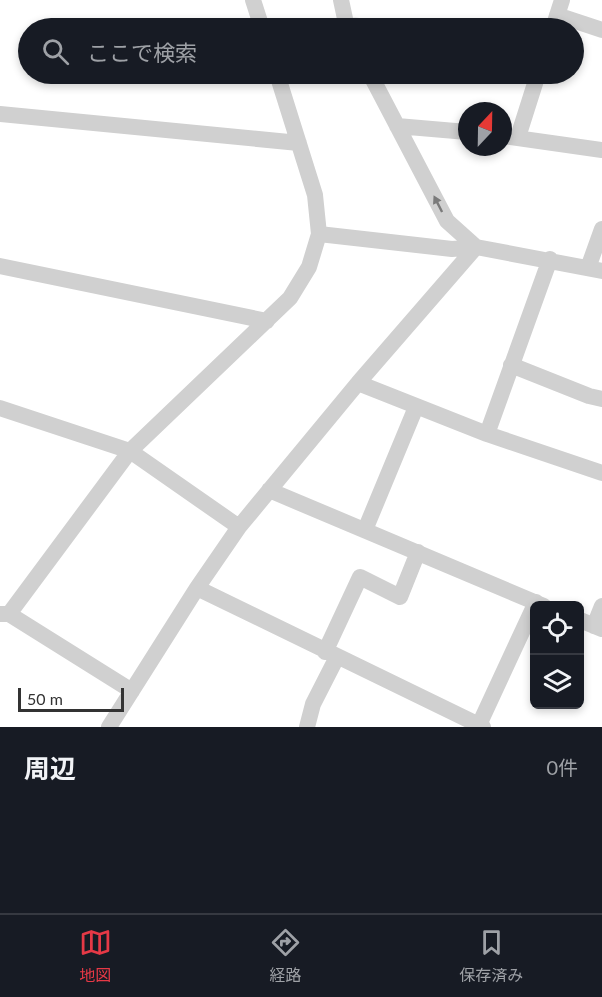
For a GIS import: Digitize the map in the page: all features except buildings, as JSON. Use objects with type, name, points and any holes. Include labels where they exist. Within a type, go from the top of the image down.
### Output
[{"type":"street","points":[[253,0],[259,18]]},
{"type":"street","points":[[341,0],[344,18]]},
{"type":"street","points":[[584,24],[602,30]]},
{"type":"street","points":[[132,691],[5,614],[130,450],[290,298],[309,267],[319,234],[315,195],[280,84]]},
{"type":"street","points":[[375,84],[447,221],[476,247]]},
{"type":"street","points":[[512,132],[533,84]]},
{"type":"street","points":[[0,114],[299,143]]},
{"type":"street","points":[[397,126],[458,131]]},
{"type":"street","points":[[512,136],[602,150]]},
{"type":"street","points":[[319,234],[452,249],[476,247],[595,269],[602,229]]},
{"type":"street","points":[[109,727],[197,588],[239,527],[358,383],[476,247]]},
{"type":"street","points":[[487,434],[550,260]]},
{"type":"street","points":[[0,266],[267,321]]},
{"type":"street","points":[[511,364],[589,396],[602,399]]},
{"type":"street","points":[[358,383],[487,434],[602,473]]},
{"type":"street","points":[[365,530],[416,407]]},
{"type":"street","points":[[0,408],[130,450],[239,527]]},
{"type":"street","points":[[269,489],[533,601]]},
{"type":"street","points":[[308,727],[313,704],[360,578],[400,597],[418,552]]},
{"type":"street","points":[[197,588],[480,726],[530,624]]},
{"type":"street","points":[[592,625],[602,606]]}]
